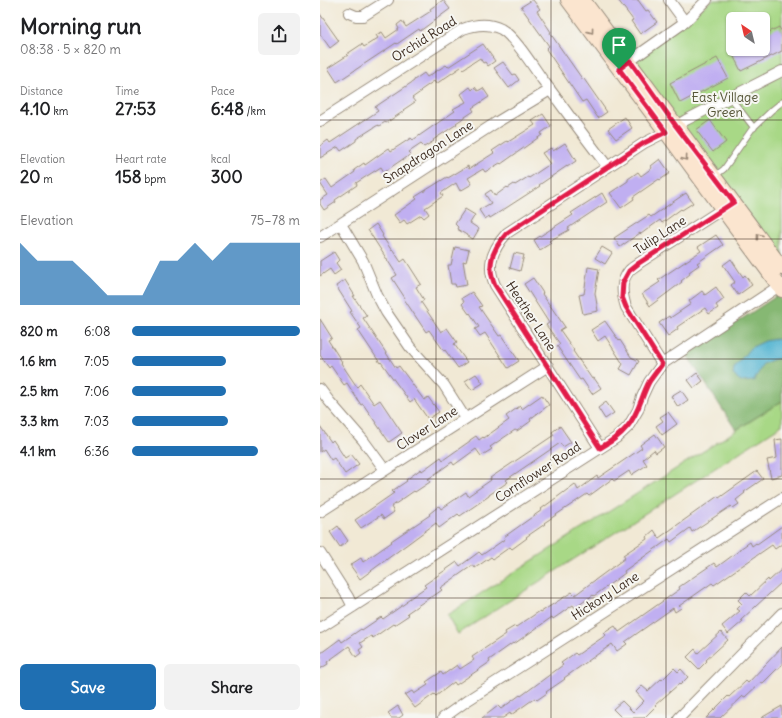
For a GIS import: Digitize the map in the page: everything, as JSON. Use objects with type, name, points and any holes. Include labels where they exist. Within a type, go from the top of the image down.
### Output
[{"type":"main road","points":[[568,0],[624,65]]},
{"type":"main road","points":[[583,0],[624,65],[728,206],[781,287]]},
{"type":"main road","points":[[728,206],[782,268]]},
{"type":"street","points":[[349,12],[356,16],[363,16],[388,0]]},
{"type":"street","points":[[669,0],[685,22]]},
{"type":"street","points":[[624,65],[685,22],[707,0]]},
{"type":"street","name":"Orchid Road","points":[[320,121],[463,29],[474,25],[489,25],[506,33],[520,48],[608,167]]},
{"type":"street","points":[[671,129],[782,71]]},
{"type":"street","name":"Snapdragon Lane","points":[[320,238],[497,122],[550,90]]},
{"type":"street","name":"Heather Lane","points":[[600,448],[495,285],[490,271],[491,258],[499,242],[507,233],[644,143],[671,129]]},
{"type":"street","name":"Tulip Lane","points":[[662,364],[626,307],[622,297],[623,282],[629,271],[639,263],[728,206]]},
{"type":"street","points":[[341,224],[363,261],[386,312],[410,347],[444,386],[465,418]]},
{"type":"street","name":"Cornflower Road","points":[[320,628],[616,438],[628,427],[638,410],[649,382],[662,364],[781,287]]},
{"type":"street","name":"Clover Lane","points":[[320,512],[548,366]]},
{"type":"street","points":[[320,389],[363,440],[384,470]]},
{"type":"street","name":"Hickory Lane","points":[[443,718],[782,498]]},
{"type":"street","points":[[320,553],[353,607]]},
{"type":"street","points":[[678,718],[782,613]]},
{"type":"lane","points":[[730,98],[754,128]]},
{"type":"lane","points":[[709,180],[724,169],[754,128],[782,102]]},
{"type":"green space","name":"East Village Green","points":[[712,0],[782,0],[782,278],[626,65]]},
{"type":"green space","points":[[778,295],[782,300],[782,401],[736,430],[687,355]]},
{"type":"green space","points":[[782,401],[782,425],[458,634],[447,615]]},
{"type":"water","points":[[775,339],[782,340],[782,358],[763,364],[754,381],[742,382],[733,375],[734,368],[750,348],[765,341]]},
{"type":"building","points":[[443,0],[450,9],[420,31],[419,29],[397,44],[396,43],[337,82],[328,68],[362,44],[364,47],[378,38],[376,35],[382,32],[386,38],[399,29],[397,25],[402,21],[406,27],[431,11],[430,9]]},
{"type":"building","points":[[532,0],[540,9],[537,11],[551,32],[550,33],[607,112],[598,118],[586,100],[582,102],[546,49],[549,46],[521,7]]},
{"type":"building","points":[[618,0],[638,0],[657,22],[640,34],[631,21],[633,20]]},
{"type":"building","points":[[320,14],[339,41],[330,48],[320,34]]},
{"type":"building","points":[[779,27],[782,32],[782,51],[741,71],[734,56],[770,56],[770,32]]},
{"type":"building","points":[[483,44],[495,61],[488,66],[485,62],[483,63],[480,58],[463,69],[461,67],[436,84],[434,81],[412,98],[415,102],[403,110],[404,111],[386,123],[385,122],[379,126],[378,125],[341,151],[338,147],[320,158],[320,146],[328,140],[330,143],[378,111],[375,107],[424,73],[427,77],[446,65],[448,67]]},
{"type":"building","points":[[717,58],[728,78],[680,103],[670,83]]},
{"type":"building","points":[[503,62],[519,80],[509,88],[494,68]]},
{"type":"building","points":[[470,87],[472,90],[475,87],[478,91],[483,88],[489,97],[472,108],[474,111],[433,140],[434,141],[424,147],[421,144],[409,152],[411,154],[384,172],[381,167],[356,183],[357,185],[335,200],[336,202],[324,210],[320,204],[320,200],[328,195],[320,183],[326,179],[332,188],[355,172],[354,170],[364,163],[365,165],[389,148],[391,151],[411,138],[413,140],[455,111],[453,109],[466,102],[461,94]]},
{"type":"building","points":[[543,114],[551,126],[541,133],[542,135],[501,164],[500,163],[485,172],[483,169],[468,178],[472,184],[460,191],[456,183],[441,193],[443,196],[425,208],[429,214],[424,218],[421,215],[407,224],[404,220],[400,223],[394,215],[417,199],[415,197],[447,177],[448,178],[468,166],[469,169],[494,153],[492,151],[535,125],[532,121]]},
{"type":"building","points":[[625,117],[632,128],[616,139],[608,129]]},
{"type":"building","points":[[710,120],[726,142],[713,152],[696,130]]},
{"type":"building","points":[[565,143],[576,161],[506,208],[490,218],[489,216],[485,219],[479,210],[491,203],[485,194],[491,190],[495,196],[507,187],[508,188],[514,184],[515,185],[528,177],[529,178],[550,164],[542,153],[551,148],[553,151]]},
{"type":"building","points":[[660,159],[670,173],[633,197],[634,199],[621,208],[610,193],[638,172],[641,176],[652,168],[651,166]]},
{"type":"building","points":[[602,193],[607,202],[568,228],[569,230],[549,241],[551,243],[540,250],[534,240],[573,215],[571,213]]},
{"type":"building","points":[[686,193],[693,203],[682,210],[681,209],[662,223],[660,220],[620,247],[614,238],[649,215],[651,217]]},
{"type":"building","points":[[465,209],[475,215],[470,223],[479,229],[473,239],[457,229],[458,227],[455,224]]},
{"type":"building","points":[[376,224],[392,251],[393,250],[401,262],[405,259],[421,284],[416,287],[424,300],[421,302],[441,332],[447,328],[457,342],[454,344],[467,362],[458,368],[429,330],[426,332],[392,278],[397,275],[368,230]]},
{"type":"building","points":[[716,235],[723,245],[697,263],[699,265],[689,272],[690,274],[681,281],[682,282],[650,306],[642,294],[660,282],[658,280],[701,251],[698,247]]},
{"type":"building","points":[[455,247],[469,250],[466,262],[463,261],[467,285],[456,287],[455,284],[451,284],[448,265],[451,265]]},
{"type":"building","points":[[602,247],[612,253],[605,264],[595,258]]},
{"type":"building","points":[[334,252],[339,260],[336,263],[341,270],[334,275],[330,269],[320,276],[320,261]]},
{"type":"building","points":[[514,253],[524,255],[520,271],[510,268]]},
{"type":"building","points":[[731,259],[743,277],[745,275],[752,285],[738,295],[731,285],[735,282],[723,265]]},
{"type":"building","points":[[588,267],[599,269],[595,293],[598,311],[583,314],[579,295],[584,294]]},
{"type":"building","points":[[533,278],[543,293],[542,294],[565,327],[560,330],[592,379],[594,378],[601,388],[592,394],[582,379],[580,380],[557,346],[560,344],[546,325],[549,323],[524,284]]},
{"type":"building","points":[[345,280],[355,296],[353,296],[367,316],[363,318],[396,368],[399,366],[424,400],[428,397],[439,412],[428,419],[414,399],[410,402],[381,362],[380,363],[358,330],[361,328],[350,312],[352,311],[336,286]]},
{"type":"building","points":[[716,287],[724,299],[716,305],[718,308],[709,314],[705,308],[677,327],[678,329],[668,336],[659,323],[669,316],[670,318],[691,304],[689,301],[702,291],[705,295]]},
{"type":"building","points":[[472,292],[482,306],[479,307],[519,361],[508,368],[485,333],[480,336],[475,329],[479,327],[462,304],[464,302],[462,298]]},
{"type":"building","points":[[320,319],[332,338],[328,340],[357,387],[360,384],[374,404],[380,400],[402,433],[389,442],[363,404],[361,405],[347,383],[344,385],[331,366],[329,368],[320,355]]},
{"type":"building","points":[[605,321],[631,357],[639,361],[631,375],[620,369],[623,364],[605,336],[598,341],[591,330]]},
{"type":"building","points":[[697,373],[703,381],[694,388],[688,380]]},
{"type":"building","points":[[476,374],[483,383],[472,390],[465,381]]},
{"type":"building","points":[[681,390],[688,400],[678,407],[671,396]]},
{"type":"building","points":[[542,395],[549,405],[517,431],[515,430],[490,447],[492,449],[481,456],[476,449],[454,465],[452,462],[428,479],[430,482],[391,507],[394,512],[384,519],[381,515],[361,528],[355,520],[394,493],[392,491],[421,469],[422,471],[441,457],[443,460],[476,436],[479,440],[483,437],[484,438],[509,420],[506,416],[520,406],[522,409]]},
{"type":"building","points":[[606,402],[614,413],[605,419],[598,408]]},
{"type":"building","points":[[668,412],[677,424],[662,435],[656,426],[663,421],[660,417]]},
{"type":"building","points":[[320,426],[331,442],[333,440],[345,458],[351,454],[359,464],[345,474],[334,458],[331,460],[324,449],[320,452]]},
{"type":"building","points":[[560,426],[571,442],[563,447],[560,443],[506,480],[508,482],[460,516],[458,514],[439,528],[436,523],[360,579],[350,565],[361,558],[363,562],[430,515],[429,514],[439,506],[441,509],[466,492],[468,496],[491,480],[490,478],[554,435],[552,432]]},
{"type":"building","points":[[655,434],[664,447],[656,453],[654,450],[643,459],[647,465],[631,475],[629,471],[614,481],[612,479],[589,496],[587,494],[544,523],[545,524],[512,549],[510,547],[493,559],[491,557],[475,568],[473,565],[440,588],[442,590],[407,613],[409,615],[373,638],[371,636],[360,643],[363,647],[359,650],[361,653],[356,657],[349,646],[320,669],[320,652],[321,653],[340,639],[342,642],[381,617],[383,619],[426,587],[424,585],[457,562],[460,566],[479,552],[482,555],[505,539],[504,537],[575,484],[578,490],[597,476],[598,478],[642,448],[640,445]]},
{"type":"building","points":[[782,439],[782,475],[771,478],[767,460],[777,458],[775,440]]},
{"type":"building","points":[[757,471],[763,479],[744,492],[745,493],[736,500],[739,504],[733,508],[731,506],[692,532],[690,528],[671,542],[669,539],[624,571],[625,573],[594,596],[593,595],[575,608],[573,605],[553,619],[552,617],[489,660],[490,662],[456,685],[454,682],[436,696],[434,694],[415,708],[405,695],[412,691],[414,694],[428,685],[426,682],[441,672],[443,675],[457,665],[460,669],[474,660],[472,657],[506,634],[505,632],[515,626],[516,627],[572,592],[575,595],[625,558],[623,555],[647,539],[646,537],[654,530],[659,538],[718,496],[719,498]]},
{"type":"building","points":[[338,526],[348,541],[340,547],[330,532]]},
{"type":"building","points":[[782,526],[782,544],[775,549],[772,545],[714,585],[712,583],[679,606],[681,608],[675,612],[673,608],[625,642],[627,644],[617,651],[612,644],[564,678],[565,679],[546,692],[547,693],[537,700],[535,698],[511,715],[510,713],[503,718],[482,718],[498,706],[501,709],[520,695],[521,696],[563,665],[561,663],[575,653],[577,655],[606,635],[604,633],[615,626],[619,632],[714,563],[717,567],[750,542],[752,546],[756,543],[757,544]]},
{"type":"building","points":[[782,569],[782,582],[728,634],[722,626],[740,611],[737,609],[742,604],[738,600],[746,592],[750,596],[768,579],[769,581]]},
{"type":"building","points":[[721,632],[728,640],[706,660],[707,661],[699,669],[687,657],[695,649],[698,653]]},
{"type":"building","points":[[782,647],[782,665],[763,683],[761,682],[745,697],[743,696],[720,718],[706,718],[728,696],[729,697],[746,681],[748,683]]},
{"type":"building","points":[[674,668],[678,672],[681,669],[688,677],[655,705],[656,706],[644,718],[622,718],[613,709],[622,701],[633,712],[644,701],[636,692],[642,686],[648,691]]},
{"type":"building","points":[[398,706],[403,715],[399,718],[391,718],[388,713]]},
{"type":"building","points":[[782,706],[782,718],[761,718]]},
{"type":"route","points":[[630,61],[676,126],[734,202],[639,263],[629,271],[623,282],[622,297],[626,307],[662,364],[649,382],[638,410],[628,427],[616,438],[600,448],[495,285],[490,271],[491,258],[499,242],[507,233],[644,143],[666,132],[619,69],[630,61]]}]
